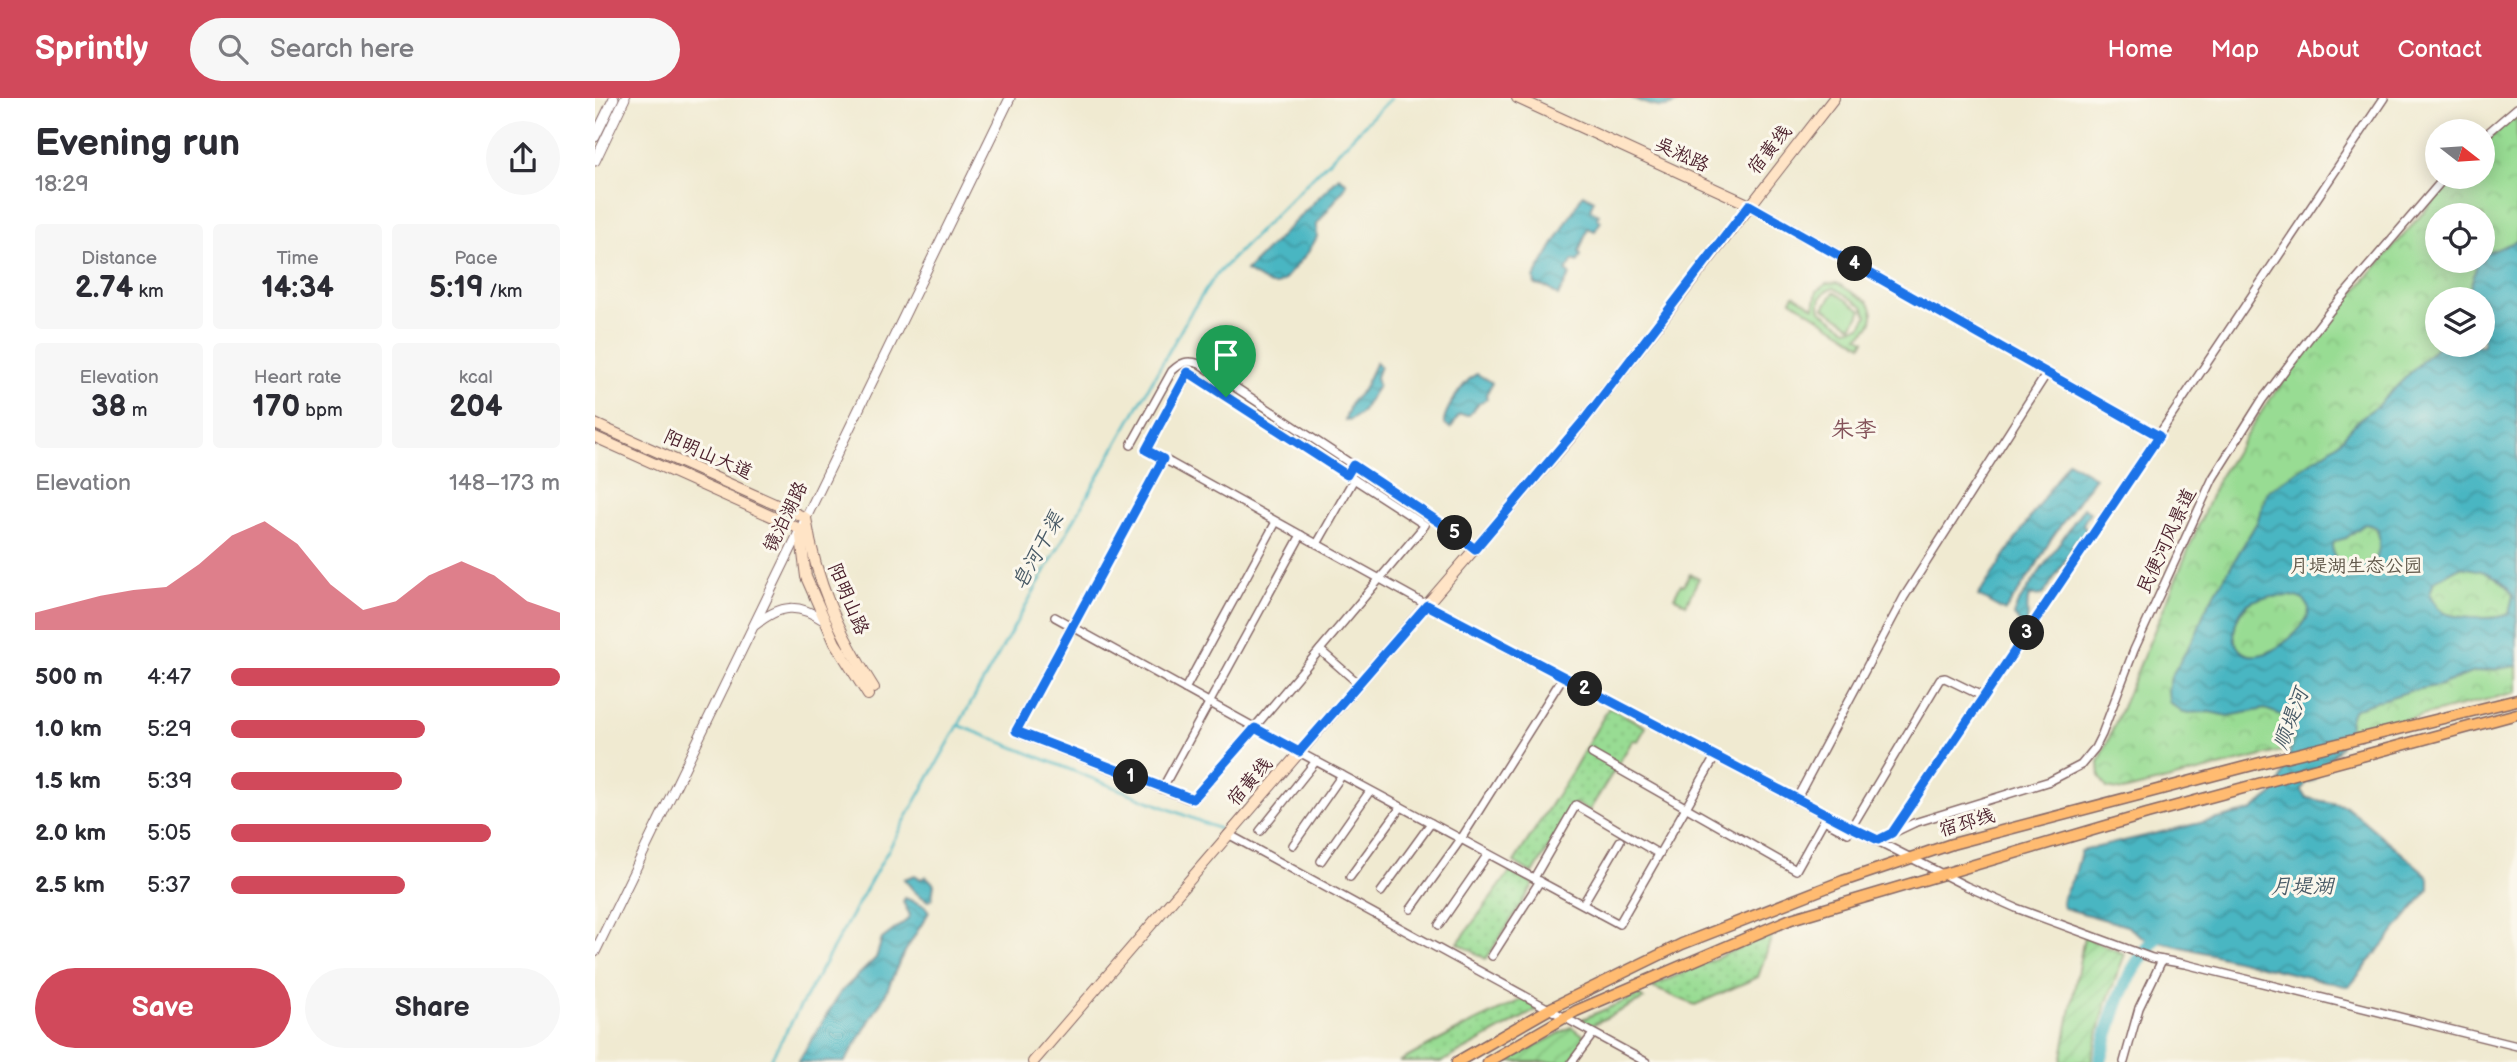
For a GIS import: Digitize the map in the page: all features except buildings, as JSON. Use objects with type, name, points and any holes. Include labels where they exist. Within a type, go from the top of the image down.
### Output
[{"type":"main road","name":"吴淞路","points":[[1517,98],[1749,205]]},
{"type":"main road","name":"宿黄线","points":[[1033,1062],[1585,419],[1834,98]]},
{"type":"main road","name":"阳明山大道","points":[[595,424],[806,518]]},
{"type":"main road","name":"阳明山大道","points":[[595,436],[800,529]]},
{"type":"main road","name":"阳明山路","points":[[800,529],[806,577],[825,621],[835,643],[871,692],[815,568],[806,518]]},
{"type":"main road","name":"宿邳线","points":[[1457,1062],[1551,1008],[1682,944],[1831,886],[1952,844],[2517,700]]},
{"type":"main road","points":[[1488,1062],[1565,1017],[1791,919],[2147,814],[2517,714]]},
{"type":"street","points":[[595,137],[614,98]]},
{"type":"street","points":[[595,162],[625,98]]},
{"type":"street","name":"镜泊湖路","points":[[595,952],[1010,98]]},
{"type":"street","points":[[1892,833],[2384,98]]},
{"type":"street","points":[[2495,127],[2517,108]]},
{"type":"street","name":"民便河风景道","points":[[1878,840],[1914,823],[2050,781],[2074,769],[2088,756],[2102,734],[2134,650],[2213,478],[2262,400],[2330,311],[2435,189]]},
{"type":"street","name":"吴淞路","points":[[1749,205],[2159,436]]},
{"type":"street","points":[[1131,445],[1172,371],[1180,363],[1187,361],[1200,364],[1448,528],[1475,549]]},
{"type":"street","points":[[1163,459],[1016,731],[1162,789],[1189,799],[1195,798],[1255,728],[1320,650],[1380,579],[1425,525],[1188,372],[1146,450],[1163,459],[1276,522],[1301,535],[1317,544],[1380,579],[1427,605],[1796,800],[2015,908],[2152,958],[2517,1046]]},
{"type":"street","points":[[1796,800],[1904,597],[2047,373]]},
{"type":"street","points":[[1317,544],[1351,477],[1353,465]]},
{"type":"street","points":[[1185,690],[1276,522]]},
{"type":"street","points":[[1162,789],[1301,535]]},
{"type":"street","points":[[751,628],[775,611],[791,608],[810,612],[825,621]]},
{"type":"street","points":[[1055,617],[1619,924],[1715,757]]},
{"type":"street","points":[[1320,650],[1359,684]]},
{"type":"street","points":[[1411,909],[1461,839],[1563,677]]},
{"type":"street","points":[[1592,754],[1796,870],[1824,820],[1847,833],[1940,678],[1985,697]]},
{"type":"street","points":[[1260,831],[1316,761]]},
{"type":"street","points":[[1293,845],[1342,775]]},
{"type":"street","points":[[1321,861],[1370,790]]},
{"type":"street","points":[[1492,956],[1577,805],[1659,854]]},
{"type":"street","points":[[1350,877],[1401,807]]},
{"type":"street","points":[[1381,892],[1431,823]]},
{"type":"street","points":[[1228,834],[1646,1062]]},
{"type":"street","points":[[1583,904],[1620,841]]},
{"type":"street","points":[[1439,925],[1488,854]]},
{"type":"street","points":[[2124,1062],[2139,1008],[2162,960]]},
{"type":"street","points":[[1572,1062],[1593,1034]]},
{"type":"green space","name":"月堤湖生态公园","points":[[2517,114],[2517,692],[2123,791],[2107,788],[2100,777],[2099,762],[2218,479],[2269,400],[2326,325],[2425,211],[2425,273],[2495,273],[2495,203],[2432,203],[2444,189],[2495,189],[2495,134]]},
{"type":"green space","points":[[1837,283],[1868,302],[1871,307],[1872,321],[1858,336],[1865,340],[1862,345],[1791,300],[1794,295],[1814,307],[1817,291],[1826,284]],"holes":[[[1834,288],[1863,306],[1867,316],[1861,326],[1847,329],[1821,311],[1820,303],[1824,293]]]},
{"type":"green space","points":[[1834,292],[1862,310],[1852,326],[1824,308]]},
{"type":"green space","points":[[1690,574],[1699,578],[1686,604],[1674,597]]},
{"type":"green space","points":[[1609,707],[1646,727],[1638,741],[1633,740],[1589,811],[1575,803],[1532,873],[1514,862],[1573,770]]},
{"type":"green space","points":[[1510,872],[1534,884],[1486,959],[1458,943]]},
{"type":"green space","points":[[1773,933],[1758,977],[1695,1005],[1651,987]]},
{"type":"green space","points":[[2084,937],[2125,954],[2106,1004],[2091,1062],[2061,1062]]},
{"type":"green space","points":[[1639,995],[1644,999],[1592,1025],[1580,1020]]},
{"type":"green space","points":[[1523,999],[1540,1008],[1442,1062],[1399,1062],[1462,1028]]},
{"type":"green space","points":[[1571,1027],[1587,1037],[1569,1062],[1506,1062]]},
{"type":"water","points":[[1632,98],[1683,98],[1671,106],[1658,107]]},
{"type":"water","points":[[1339,177],[1346,182],[1346,186],[1317,224],[1317,237],[1309,251],[1283,281],[1270,285],[1246,271]]},
{"type":"water","points":[[1583,194],[1594,200],[1590,209],[1599,215],[1597,218],[1601,221],[1595,231],[1588,228],[1578,262],[1573,260],[1566,271],[1570,275],[1558,296],[1548,288],[1535,285],[1534,278]]},
{"type":"water","name":"月堤湖","points":[[2517,241],[2517,666],[2471,673],[2441,685],[2410,691],[2353,711],[2349,735],[2314,780],[2305,783],[2302,791],[2307,798],[2346,806],[2426,874],[2429,878],[2429,889],[2349,987],[2144,938],[2127,926],[2064,908],[2063,897],[2075,874],[2081,851],[2251,811],[2273,794],[2280,783],[2294,739],[2293,724],[2287,717],[2265,709],[2228,716],[2209,712],[2183,713],[2169,702],[2171,677],[2197,632],[2204,612],[2257,522],[2267,492],[2337,444],[2359,419],[2377,406],[2426,357],[2495,357],[2495,287],[2470,287],[2474,273],[2495,273],[2495,250]],"holes":[[[2365,524],[2376,527],[2379,542],[2373,566],[2342,563],[2335,558],[2332,547],[2335,541],[2346,538]],[[2460,567],[2490,574],[2502,582],[2513,595],[2509,614],[2473,618],[2444,613],[2430,594],[2434,581]],[[2291,596],[2304,601],[2309,608],[2301,626],[2272,651],[2251,655],[2242,652],[2234,636],[2235,626],[2245,607],[2257,599]]]},
{"type":"water","points":[[1376,362],[1380,366],[1376,377],[1378,386],[1360,414],[1349,421],[1345,420],[1351,402],[1363,390]]},
{"type":"water","points":[[1477,374],[1492,383],[1486,395],[1487,399],[1478,404],[1469,415],[1459,415],[1451,428],[1444,424],[1447,412],[1461,389]]},
{"type":"water","points":[[2068,461],[2095,477],[2005,611],[1978,596]]},
{"type":"water","points":[[2084,507],[2090,512],[2083,524],[2086,530],[2084,534],[2074,542],[2043,595],[2029,596],[2027,621],[2023,626],[2014,616],[2017,605]]},
{"type":"water","points":[[915,875],[921,879],[926,876],[934,884],[932,898],[928,901],[915,892],[904,879]]},
{"type":"water","points":[[905,898],[925,906],[929,912],[900,960],[885,995],[845,1062],[798,1062],[840,993],[876,958],[882,939],[907,920],[910,915],[903,902]]},
{"type":"waterway","name":"皂河干渠","points":[[769,1062],[1191,312],[1215,276],[1391,98]]},
{"type":"waterway","points":[[958,725],[1219,829]]},
{"type":"waterway","name":"顺堤河","points":[[2100,1062],[2123,989],[2141,958],[2166,925]]},
{"type":"district","name":"朱李","points":[[1854,430]]},
{"type":"route","points":[[1749,205],[2159,436],[1892,833],[1878,840],[1427,605],[1299,752],[1255,728],[1193,799],[1018,733],[1017,727],[1163,459],[1146,450],[1188,372],[1226,397],[1347,475],[1353,465],[1475,549],[1571,437],[1749,205]]}]
